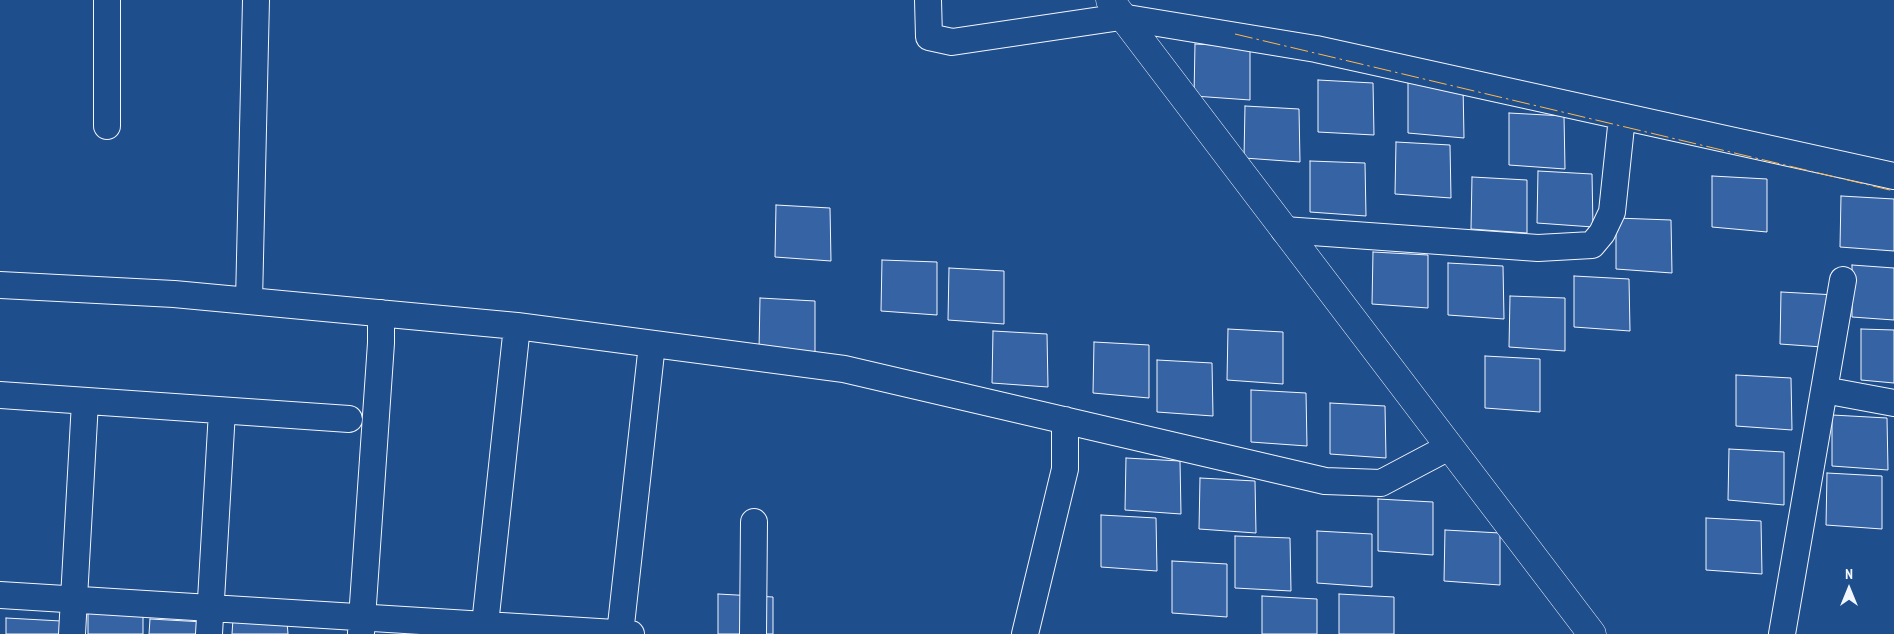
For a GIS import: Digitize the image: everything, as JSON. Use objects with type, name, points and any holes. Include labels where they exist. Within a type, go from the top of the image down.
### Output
[{"type":"street","points":[[106,0],[106,126]]},
{"type":"street","points":[[249,301],[256,0]]},
{"type":"street","points":[[928,0],[929,37],[952,42],[1115,8],[1316,49],[1894,176]]},
{"type":"street","points":[[1115,8],[1592,634]]},
{"type":"street","points":[[1284,230],[1538,248],[1592,245],[1602,233],[1612,212],[1622,117]]},
{"type":"street","points":[[1782,634],[1843,280]]},
{"type":"street","points":[[0,285],[174,294],[517,326],[844,369],[1325,480],[1382,483],[1449,447]]},
{"type":"street","points":[[362,626],[381,343],[381,313]]},
{"type":"street","points":[[484,629],[517,326]]},
{"type":"street","points":[[620,634],[652,344]]},
{"type":"street","points":[[1824,390],[1894,403]]},
{"type":"street","points":[[0,395],[349,419]]},
{"type":"street","points":[[72,634],[85,402]]},
{"type":"street","points":[[209,634],[222,411]]},
{"type":"street","points":[[1025,634],[1065,469],[1065,420]]},
{"type":"street","points":[[753,634],[754,522]]},
{"type":"street","points":[[0,595],[210,608],[362,626],[631,634]]},
{"type":"building","points":[[1195,44],[1250,47],[1250,100],[1194,96]]},
{"type":"building","points":[[1318,80],[1373,83],[1374,135],[1318,132]]},
{"type":"building","points":[[1408,82],[1463,85],[1464,138],[1408,133]]},
{"type":"building","points":[[1245,106],[1299,109],[1300,162],[1244,158]]},
{"type":"building","points":[[1509,113],[1564,116],[1565,169],[1509,165]]},
{"type":"building","points":[[1396,142],[1450,145],[1451,198],[1395,194]]},
{"type":"building","points":[[1310,161],[1365,163],[1366,216],[1310,212]]},
{"type":"building","points":[[1538,171],[1592,174],[1593,227],[1537,223]]},
{"type":"building","points":[[1712,176],[1767,179],[1767,232],[1712,227]]},
{"type":"building","points":[[1472,177],[1527,180],[1527,233],[1471,229]]},
{"type":"building","points":[[1841,196],[1894,199],[1894,251],[1840,247]]},
{"type":"building","points":[[776,205],[830,208],[831,261],[775,257]]},
{"type":"building","points":[[1616,218],[1671,220],[1672,273],[1616,269]]},
{"type":"building","points":[[1373,252],[1428,255],[1428,308],[1372,304]]},
{"type":"building","points":[[882,260],[937,262],[937,315],[881,311]]},
{"type":"building","points":[[1448,263],[1503,266],[1504,319],[1448,315]]},
{"type":"building","points":[[1852,265],[1894,268],[1894,320],[1852,317]]},
{"type":"building","points":[[949,268],[1004,271],[1004,324],[948,320]]},
{"type":"building","points":[[1574,276],[1629,279],[1630,331],[1574,327]]},
{"type":"building","points":[[1781,292],[1836,295],[1836,348],[1780,344]]},
{"type":"building","points":[[1510,296],[1565,298],[1565,351],[1509,347]]},
{"type":"building","points":[[760,298],[815,301],[815,354],[759,350]]},
{"type":"building","points":[[1228,329],[1283,332],[1283,384],[1227,380]]},
{"type":"building","points":[[1861,329],[1894,330],[1894,383],[1861,380]]},
{"type":"building","points":[[993,331],[1047,334],[1048,387],[992,383]]},
{"type":"building","points":[[1094,342],[1149,345],[1149,398],[1093,393]]},
{"type":"building","points":[[1485,356],[1540,359],[1540,412],[1485,408]]},
{"type":"building","points":[[1157,360],[1212,363],[1213,416],[1157,412]]},
{"type":"building","points":[[1736,375],[1791,378],[1792,430],[1736,426]]},
{"type":"building","points":[[1251,390],[1306,393],[1307,446],[1251,442]]},
{"type":"building","points":[[1330,403],[1385,406],[1386,458],[1330,454]]},
{"type":"building","points":[[1832,415],[1887,418],[1888,470],[1832,466]]},
{"type":"building","points":[[1729,449],[1784,452],[1784,505],[1728,500]]},
{"type":"building","points":[[1126,458],[1180,461],[1181,514],[1125,510]]},
{"type":"building","points":[[1827,473],[1882,476],[1882,529],[1826,525]]},
{"type":"building","points":[[1200,478],[1255,481],[1256,533],[1199,529]]},
{"type":"building","points":[[1378,499],[1433,502],[1433,555],[1378,551]]},
{"type":"building","points":[[1101,515],[1156,518],[1157,571],[1101,567]]},
{"type":"building","points":[[1706,518],[1761,521],[1762,574],[1706,570]]},
{"type":"building","points":[[1445,530],[1500,533],[1500,585],[1444,581]]},
{"type":"building","points":[[1317,531],[1372,534],[1372,587],[1317,583]]},
{"type":"building","points":[[1235,536],[1290,538],[1291,591],[1235,588]]},
{"type":"building","points":[[1172,561],[1227,564],[1227,617],[1172,613]]},
{"type":"building","points":[[718,594],[773,597],[773,634],[718,634]]},
{"type":"building","points":[[1339,594],[1394,597],[1394,634],[1339,634]]},
{"type":"building","points":[[1262,596],[1317,599],[1317,634],[1262,634]]},
{"type":"building","points":[[88,611],[143,614],[143,634],[88,634]]},
{"type":"building","points":[[6,618],[61,621],[61,634],[6,634]]},
{"type":"building","points":[[150,619],[204,622],[204,634],[149,634]]},
{"type":"building","points":[[233,619],[287,622],[288,634],[232,634]]},
{"type":"power","points":[[1235,34],[1894,191]]}]
